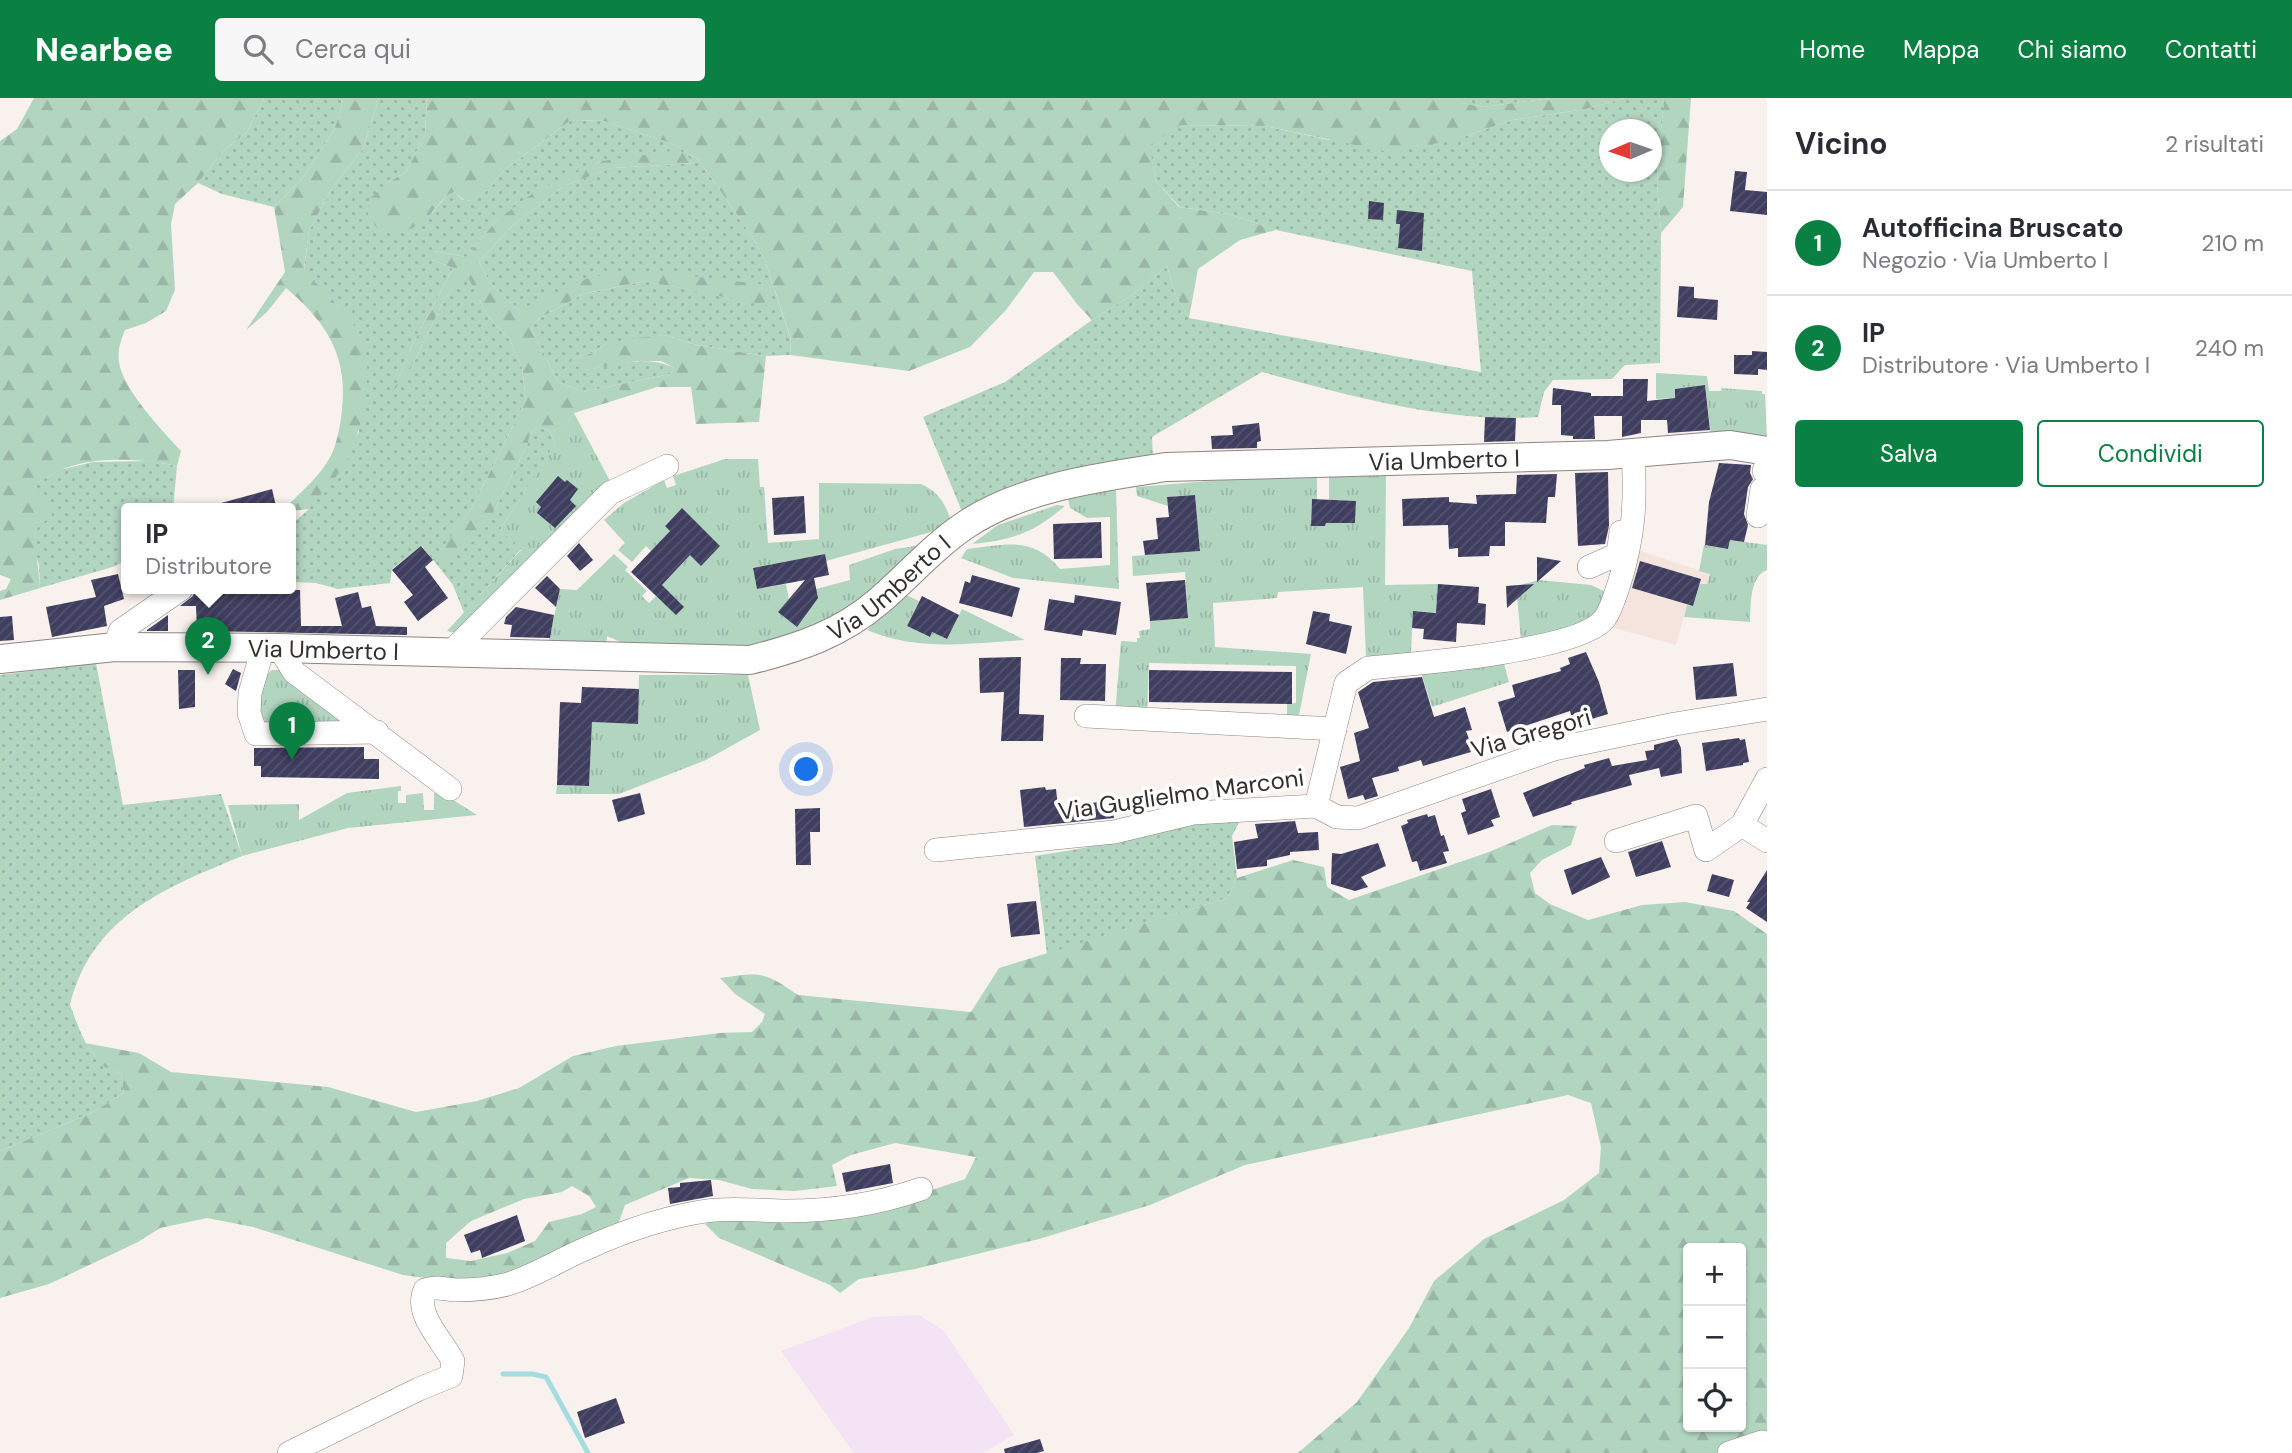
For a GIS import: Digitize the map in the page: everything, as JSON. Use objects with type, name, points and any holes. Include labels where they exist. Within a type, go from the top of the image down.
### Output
[{"type":"main road","name":"Via Umberto I","points":[[0,659],[115,647],[271,648],[750,660],[819,640],[846,625],[877,603],[966,524],[1001,505],[1040,492],[1126,473],[1166,467],[1505,459],[1730,445],[1765,469]]},
{"type":"street","name":"Via Guglielmo Marconi","points":[[936,850],[1114,832],[1193,813],[1316,806],[1346,683],[1368,668],[1541,647],[1576,636],[1605,620],[1628,558],[1634,489],[1633,452]]},
{"type":"street","points":[[450,653],[610,493],[667,466]]},
{"type":"street","points":[[1759,516],[1765,469]]},
{"type":"street","name":"Via Guglielmo Marconi","points":[[1589,567],[1618,554],[1624,512],[1634,489]]},
{"type":"street","points":[[115,647],[120,631],[174,594]]},
{"type":"street","points":[[377,732],[256,734],[249,713],[250,693],[271,648],[294,672],[332,702],[377,732],[450,789]]},
{"type":"street","name":"Via Gregori","points":[[1316,806],[1337,817],[1358,818],[1554,749],[1675,724],[1767,709]]},
{"type":"street","name":"Via Guglielmo Marconi","points":[[1086,716],[1335,729]]},
{"type":"street","points":[[1616,841],[1696,817],[1706,850],[1742,825],[1767,779]]},
{"type":"street","points":[[1742,825],[1767,841]]},
{"type":"street","points":[[289,1453],[451,1376],[453,1361],[423,1312],[421,1299],[425,1290],[436,1286],[450,1290],[473,1290],[507,1284],[528,1277],[587,1248],[664,1221],[705,1211],[788,1211],[848,1206],[888,1200],[921,1189]]},
{"type":"street","points":[[1729,1453],[1762,1442],[1767,1444]]},
{"type":"shaded area","points":[[1635,549],[1710,574],[1707,584],[1699,584],[1693,606],[1687,605],[1676,645],[1611,627]]},
{"type":"shaded area","points":[[919,1315],[944,1331],[1014,1435],[983,1453],[854,1453],[781,1351],[873,1317]]},
{"type":"green space","points":[[34,98],[264,98],[247,132],[221,153],[198,183],[175,204],[171,224],[175,290],[166,311],[146,323],[125,330],[120,346],[119,362],[128,385],[144,409],[181,451],[177,466],[133,460],[87,462],[56,472],[36,484],[33,496],[51,504],[52,515],[36,529],[40,588],[0,600],[0,591],[6,589],[11,579],[0,575],[0,141],[17,129]]},
{"type":"green space","points":[[264,98],[341,98],[342,105],[334,130],[301,180],[274,207],[222,194],[198,183],[221,153],[247,132]]},
{"type":"green space","points":[[341,98],[379,98],[363,148],[332,188],[309,231],[304,269],[344,313],[363,341],[367,387],[350,455],[309,509],[296,510],[296,503],[290,503],[318,475],[333,451],[338,435],[343,390],[337,356],[323,327],[286,288],[267,312],[246,330],[285,272],[274,207],[301,180],[334,130],[342,105]]},
{"type":"green space","points":[[379,98],[427,98],[425,135],[406,172],[385,184],[432,213],[448,194],[454,192],[463,200],[472,201],[489,189],[503,171],[571,120],[604,121],[673,144],[698,159],[752,236],[765,261],[791,340],[790,355],[766,356],[697,345],[664,335],[605,344],[593,353],[574,358],[585,370],[642,361],[675,368],[670,374],[583,392],[558,382],[531,328],[540,318],[583,294],[645,281],[773,306],[769,285],[590,277],[520,311],[490,283],[479,262],[512,226],[564,186],[612,168],[695,163],[601,161],[496,221],[466,257],[434,251],[432,260],[453,268],[411,347],[395,388],[414,362],[444,300],[465,270],[487,315],[510,340],[522,367],[526,400],[472,508],[434,560],[494,511],[530,434],[539,426],[550,431],[555,444],[500,530],[522,548],[464,613],[453,585],[422,546],[392,569],[390,583],[338,589],[316,583],[296,582],[296,521],[309,509],[359,432],[339,307],[317,287],[304,270],[309,231],[332,188],[363,148]]},
{"type":"green space","points":[[427,98],[1462,98],[1462,103],[1483,107],[1551,98],[1625,98],[1586,109],[1512,120],[1463,137],[1393,153],[1265,126],[1181,125],[1149,146],[1157,182],[1179,207],[1229,214],[1276,230],[1240,240],[1198,269],[1189,318],[1175,294],[1167,266],[1135,293],[1092,320],[1053,272],[1034,272],[1006,310],[970,347],[909,371],[790,355],[791,339],[765,261],[752,236],[698,159],[673,144],[604,121],[571,120],[503,171],[489,189],[472,201],[464,200],[454,192],[445,197],[422,222],[408,230],[393,233],[378,228],[368,215],[369,200],[385,184],[406,172],[425,135]]},
{"type":"green space","points":[[1462,98],[1551,98],[1483,107],[1462,103]]},
{"type":"green space","points":[[1625,98],[1664,98],[1662,122],[1662,119],[1599,119],[1599,182],[1657,182],[1661,233],[1660,363],[1625,365],[1612,379],[1553,380],[1544,392],[1538,417],[1503,418],[1398,406],[1262,372],[1152,437],[1153,457],[963,514],[923,417],[1005,382],[1135,293],[1167,266],[1175,294],[1189,318],[1481,372],[1472,271],[1276,230],[1229,214],[1180,207],[1157,182],[1148,145],[1181,125],[1265,126],[1329,140],[1463,137],[1512,120],[1586,109]]},
{"type":"green space","points":[[1664,98],[1691,98],[1683,207],[1661,233],[1657,182],[1662,182]]},
{"type":"green space","points":[[678,150],[696,163],[612,168],[564,186],[512,226],[479,262],[490,283],[519,310],[590,277],[647,271],[769,285],[774,307],[645,281],[583,294],[540,318],[531,328],[558,382],[583,392],[670,374],[675,368],[661,361],[637,361],[585,370],[569,363],[574,358],[593,353],[605,344],[628,339],[664,335],[697,345],[766,356],[759,422],[696,424],[691,387],[657,387],[574,413],[555,444],[550,431],[539,426],[530,434],[494,511],[475,540],[449,562],[433,560],[472,508],[526,400],[522,367],[510,340],[487,315],[465,271],[444,300],[414,362],[393,392],[411,347],[453,268],[432,260],[428,255],[434,251],[466,257],[496,221],[537,190],[602,161]]},
{"type":"green space","points":[[1656,373],[1707,376],[1709,391],[1721,391],[1721,388],[1762,391],[1762,394],[1765,394],[1767,440],[1712,444],[1705,385],[1675,389],[1675,398],[1656,399]]},
{"type":"green space","points":[[574,413],[610,481],[460,634],[447,631],[522,549],[500,530]]},
{"type":"green space","points":[[725,459],[758,459],[760,487],[764,487],[768,543],[819,539],[819,483],[921,484],[942,501],[953,526],[826,561],[825,554],[753,568],[757,589],[786,584],[789,600],[850,580],[849,565],[895,549],[935,543],[860,608],[782,648],[646,653],[607,636],[605,657],[546,654],[560,589],[577,590],[614,554],[628,567],[625,570],[647,591],[642,596],[649,603],[656,596],[661,601],[669,593],[662,585],[682,564],[688,553],[701,565],[720,546],[682,509],[665,525],[670,531],[651,551],[646,546],[632,562],[618,550],[625,543],[604,520],[624,503],[664,480],[667,488],[676,485],[673,476]]},
{"type":"green space","points":[[149,461],[177,466],[174,503],[121,503],[121,562],[40,588],[39,565],[34,550],[35,484],[60,470],[93,462]]},
{"type":"green space","points":[[1386,475],[1385,585],[1438,584],[1443,613],[1413,611],[1411,654],[1366,658],[1363,587],[1278,592],[1277,598],[1213,603],[1215,647],[1311,654],[1298,720],[1287,720],[1287,704],[1296,703],[1296,666],[1149,663],[1147,716],[1115,715],[1121,641],[1137,642],[1137,638],[1140,638],[1139,631],[1150,629],[1150,621],[1188,617],[1185,572],[1133,576],[1132,556],[1200,551],[1195,495],[1167,497],[1168,506],[1137,496],[1136,487],[1272,476],[1317,476],[1317,500],[1312,500],[1311,526],[1325,526],[1326,523],[1355,523],[1356,501],[1329,500],[1329,476]]},
{"type":"green space","points":[[1116,489],[1119,589],[1013,578],[961,558],[967,549],[1018,545],[1039,551],[1060,569],[1110,565],[1110,517],[1087,518],[1070,508],[1068,499]]},
{"type":"green space","points":[[1057,505],[1065,506],[1033,529],[1011,538],[972,544],[998,525]]},
{"type":"green space","points":[[1730,540],[1767,545],[1767,570],[1754,585],[1750,622],[1684,617],[1687,605],[1693,606],[1700,584],[1707,584],[1710,574],[1699,571],[1704,545],[1728,549]]},
{"type":"green space","points":[[1539,580],[1591,585],[1610,594],[1592,623],[1521,639],[1516,586]]},
{"type":"green space","points":[[906,595],[919,601],[907,626],[929,637],[932,632],[947,639],[962,609],[1025,640],[925,644],[886,637],[867,630]]},
{"type":"green space","points":[[1503,660],[1509,682],[1432,707],[1420,669]]},
{"type":"green space","points":[[96,663],[123,805],[221,794],[242,856],[186,880],[135,909],[114,927],[95,949],[81,974],[70,1005],[88,1046],[101,1062],[121,1074],[124,1093],[91,1113],[0,1151],[0,675]]},
{"type":"green space","points":[[272,670],[281,670],[355,727],[262,725],[258,702],[259,688]]},
{"type":"green space","points":[[639,675],[748,675],[760,730],[706,760],[619,794],[556,794],[557,785],[589,786],[592,722],[638,724]]},
{"type":"green space","points":[[401,786],[398,803],[406,803],[406,795],[423,793],[424,810],[434,810],[434,793],[444,794],[477,815],[348,828],[242,856],[228,805],[299,804],[299,820],[347,793]]},
{"type":"green space","points":[[1243,815],[1232,836],[1237,878],[1227,898],[1047,954],[1035,856]]},
{"type":"green space","points":[[1552,825],[1577,826],[1571,845],[1542,860],[1530,873],[1535,893],[1550,904],[1588,920],[1642,905],[1685,902],[1734,911],[1767,934],[1767,1453],[1298,1453],[1357,1402],[1409,1328],[1434,1281],[1484,1239],[1564,1200],[1599,1173],[1601,1147],[1591,1103],[1568,1095],[1245,1165],[1150,1205],[1039,1239],[915,1269],[859,1279],[840,1293],[830,1285],[719,1238],[705,1224],[725,1215],[886,1205],[965,1179],[976,1157],[895,1143],[851,1155],[832,1165],[837,1186],[795,1191],[752,1189],[719,1180],[689,1178],[625,1205],[618,1225],[503,1278],[462,1283],[403,1275],[253,1227],[207,1218],[160,1228],[138,1242],[49,1284],[0,1298],[0,1151],[91,1113],[124,1093],[121,1074],[103,1066],[85,1043],[139,1053],[171,1072],[328,1087],[416,1112],[477,1101],[519,1088],[573,1056],[616,1046],[720,1033],[752,1032],[762,1022],[765,1014],[735,994],[720,978],[761,975],[777,981],[798,995],[971,1012],[999,968],[1227,898],[1237,878],[1293,860],[1324,867],[1327,887],[1349,900],[1489,852]],"holes":[[[572,1186],[589,1196],[596,1207],[582,1214],[549,1222],[535,1241],[507,1253],[471,1261],[446,1258],[446,1243],[471,1221],[524,1199],[562,1192]]]},
{"type":"building","points":[[1735,171],[1747,172],[1745,190],[1767,192],[1767,215],[1730,211]]},
{"type":"building","points":[[1369,201],[1384,203],[1383,220],[1368,219]]},
{"type":"building","points":[[1397,210],[1424,213],[1422,251],[1398,248],[1400,224],[1396,224]]},
{"type":"building","points":[[1679,286],[1694,287],[1694,298],[1718,300],[1717,320],[1677,317]]},
{"type":"building","points":[[1752,351],[1767,352],[1767,370],[1758,369],[1758,375],[1734,374],[1734,355],[1752,355]]},
{"type":"building","points":[[1623,379],[1648,379],[1647,401],[1675,398],[1675,389],[1705,385],[1710,430],[1668,433],[1667,420],[1641,420],[1641,433],[1622,437],[1622,416],[1594,416],[1595,439],[1573,439],[1573,436],[1561,435],[1561,405],[1552,405],[1553,388],[1591,393],[1591,396],[1623,396]]},
{"type":"building","points":[[1485,417],[1516,418],[1515,441],[1484,442]]},
{"type":"building","points":[[1259,423],[1261,441],[1257,442],[1257,448],[1212,449],[1211,436],[1233,435],[1232,426]]},
{"type":"building","points":[[1719,463],[1751,465],[1750,473],[1753,479],[1748,487],[1744,514],[1748,525],[1744,542],[1730,540],[1728,549],[1705,545],[1709,502]]},
{"type":"building","points":[[1608,472],[1609,526],[1605,544],[1578,546],[1575,473]]},
{"type":"building","points":[[1557,474],[1555,497],[1548,497],[1546,523],[1505,522],[1505,546],[1490,546],[1489,556],[1458,557],[1458,548],[1449,549],[1448,525],[1403,526],[1402,499],[1449,497],[1449,502],[1477,504],[1476,495],[1516,494],[1517,475]]},
{"type":"building","points":[[558,476],[578,489],[570,500],[576,506],[555,528],[537,513],[541,507],[536,502]]},
{"type":"building","points":[[272,489],[275,503],[221,503]]},
{"type":"building","points":[[1195,495],[1200,551],[1145,555],[1143,541],[1158,539],[1156,518],[1169,517],[1167,497]]},
{"type":"building","points":[[804,496],[806,533],[774,535],[772,498]]},
{"type":"building","points":[[1312,499],[1356,501],[1355,523],[1311,526]]},
{"type":"building","points":[[682,508],[720,546],[701,566],[690,555],[662,585],[684,607],[676,615],[631,572],[670,531],[665,526]]},
{"type":"building","points":[[1101,522],[1102,558],[1054,559],[1053,524]]},
{"type":"building","points":[[579,543],[593,560],[580,571],[567,556]]},
{"type":"building","points":[[421,546],[433,560],[425,567],[448,598],[418,621],[404,602],[413,595],[392,570]]},
{"type":"building","points":[[825,554],[829,575],[814,578],[818,598],[797,627],[778,612],[805,580],[757,589],[753,568]]},
{"type":"building","points":[[1537,557],[1561,561],[1537,582]]},
{"type":"building","points":[[1640,561],[1701,579],[1693,606],[1632,588]]},
{"type":"building","points":[[118,574],[124,599],[104,606],[107,626],[52,637],[46,607],[96,597],[91,580]]},
{"type":"building","points":[[972,575],[1020,588],[1012,617],[959,603],[965,581],[970,583]]},
{"type":"building","points":[[547,576],[560,589],[556,607],[535,588]]},
{"type":"building","points":[[1185,580],[1188,618],[1150,621],[1146,583]]},
{"type":"building","points":[[1438,584],[1479,587],[1478,603],[1486,604],[1485,625],[1457,623],[1456,642],[1423,639],[1424,629],[1412,628],[1413,611],[1436,613]]},
{"type":"building","points":[[1534,584],[1507,608],[1506,586]]},
{"type":"building","points":[[296,590],[300,590],[301,626],[342,626],[335,598],[358,592],[362,608],[371,606],[376,626],[407,627],[407,635],[197,631],[196,606],[180,606],[193,596],[296,594]]},
{"type":"building","points":[[1075,595],[1121,602],[1116,635],[1083,630],[1082,636],[1044,630],[1049,599],[1074,603]]},
{"type":"building","points":[[922,596],[959,615],[947,639],[932,632],[930,637],[907,626]]},
{"type":"building","points":[[516,607],[554,615],[550,638],[510,637],[512,625],[504,624],[506,617]]},
{"type":"building","points":[[1313,611],[1330,614],[1329,621],[1352,626],[1346,654],[1306,644]]},
{"type":"building","points":[[168,615],[168,631],[147,631],[147,630]]},
{"type":"building","points":[[12,616],[14,640],[0,641],[0,617]]},
{"type":"building","points":[[1586,652],[1599,682],[1608,714],[1579,723],[1577,720],[1573,722],[1570,711],[1507,732],[1498,702],[1515,697],[1512,685],[1561,671],[1560,668],[1570,664],[1568,658]]},
{"type":"building","points":[[1021,657],[1019,714],[1044,715],[1043,741],[1001,741],[1004,692],[980,693],[979,658]]},
{"type":"building","points":[[1061,658],[1081,658],[1080,664],[1106,664],[1105,701],[1060,700]]},
{"type":"building","points":[[1733,663],[1737,696],[1696,700],[1693,667]]},
{"type":"building","points":[[233,669],[241,673],[236,691],[225,684]]},
{"type":"building","points":[[178,670],[195,670],[195,707],[179,709]]},
{"type":"building","points":[[1149,670],[1292,672],[1292,704],[1149,702]]},
{"type":"building","points":[[1422,677],[1434,717],[1465,707],[1472,730],[1466,731],[1471,752],[1423,766],[1421,760],[1398,767],[1399,771],[1372,778],[1378,796],[1365,800],[1363,795],[1348,799],[1340,767],[1360,761],[1354,733],[1369,728],[1358,692],[1373,682]]},
{"type":"building","points":[[582,687],[639,689],[638,724],[592,722],[589,786],[557,785],[560,702],[581,703]]},
{"type":"building","points":[[1677,739],[1681,748],[1682,773],[1661,777],[1659,768],[1629,775],[1632,785],[1571,802],[1572,804],[1533,817],[1523,793],[1585,768],[1584,765],[1609,758],[1612,766],[1647,760],[1645,751],[1654,750],[1654,745]]},
{"type":"building","points":[[1745,739],[1749,762],[1706,771],[1702,743]]},
{"type":"building","points":[[364,747],[364,759],[379,759],[379,779],[261,777],[261,766],[254,766],[254,748]]},
{"type":"building","points":[[1045,787],[1046,790],[1056,789],[1058,807],[1108,801],[1114,818],[1024,827],[1020,790]]},
{"type":"building","points":[[1491,789],[1500,817],[1491,820],[1494,826],[1468,835],[1461,813],[1466,811],[1462,799]]},
{"type":"building","points":[[640,793],[645,814],[618,822],[612,800]]},
{"type":"building","points":[[820,808],[820,832],[810,832],[811,865],[796,865],[795,809]]},
{"type":"building","points":[[1427,814],[1428,817],[1435,815],[1449,851],[1443,852],[1447,863],[1420,871],[1417,861],[1412,862],[1401,826],[1408,823],[1407,820]]},
{"type":"building","points":[[1295,821],[1298,833],[1318,832],[1319,850],[1290,852],[1290,855],[1267,860],[1267,866],[1237,869],[1234,842],[1258,838],[1255,824]]},
{"type":"building","points":[[1662,841],[1671,867],[1636,877],[1628,852]]},
{"type":"building","points":[[1378,843],[1386,866],[1361,877],[1368,887],[1355,891],[1331,884],[1332,853],[1341,854]]},
{"type":"building","points":[[1601,857],[1610,877],[1572,895],[1564,870]]},
{"type":"building","points":[[1767,870],[1767,922],[1746,908]]},
{"type":"building","points":[[1712,874],[1734,880],[1729,897],[1707,891]]},
{"type":"building","points":[[1036,901],[1040,934],[1011,937],[1007,904]]},
{"type":"building","points":[[890,1164],[893,1183],[846,1192],[842,1173]]},
{"type":"building","points":[[711,1180],[713,1196],[670,1204],[668,1188],[680,1187],[680,1183]]},
{"type":"building","points":[[517,1215],[525,1241],[482,1258],[480,1250],[471,1253],[464,1235]]},
{"type":"building","points":[[616,1398],[625,1423],[585,1438],[577,1412]]},
{"type":"building","points":[[1040,1439],[1044,1451],[1005,1453],[1004,1449]]},
{"type":"waterway","points":[[503,1374],[546,1377],[588,1453]]},
{"type":"place","name":"IP","points":[[208,675]]},
{"type":"place","name":"Autofficina Bruscato","points":[[292,760]]}]
